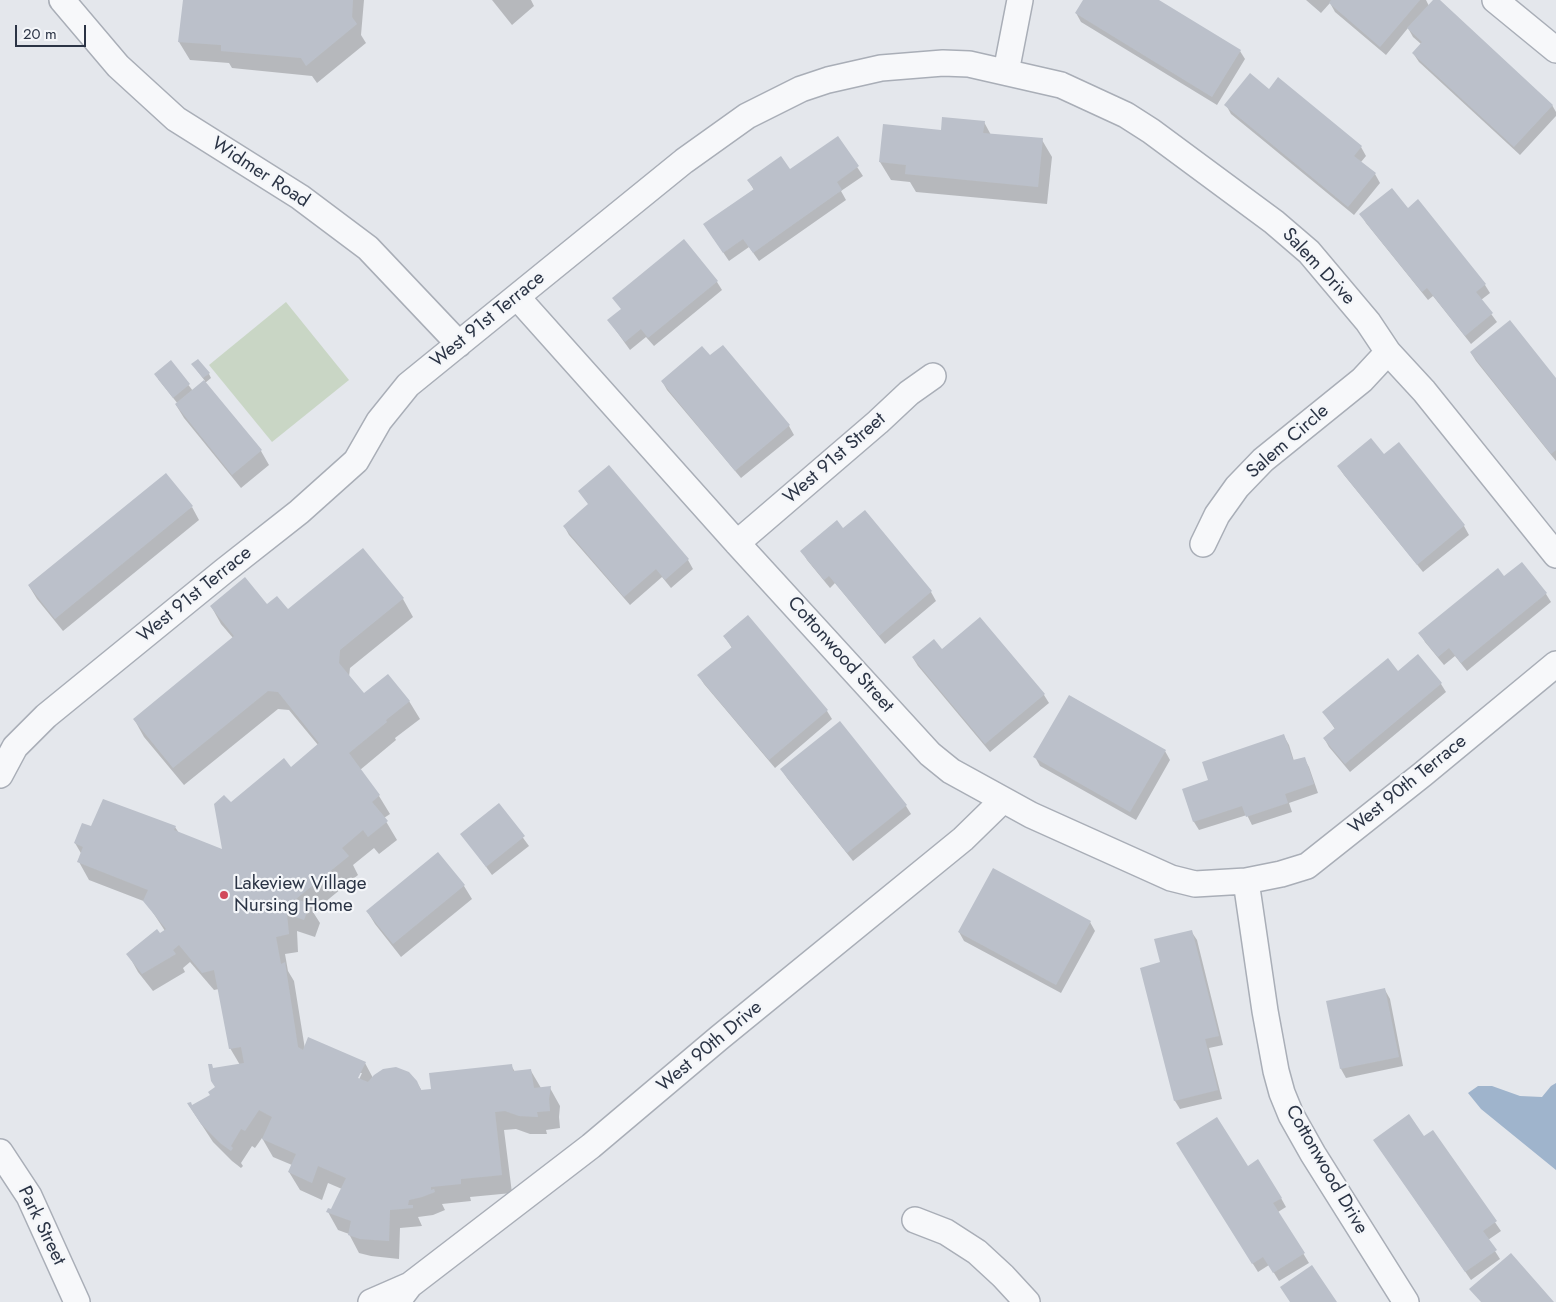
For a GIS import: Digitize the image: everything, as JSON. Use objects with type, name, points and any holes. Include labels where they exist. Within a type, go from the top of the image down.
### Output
[{"type":"street","name":"Widmer Road","points":[[62,0],[118,66],[176,120],[300,197],[368,248],[459,344]]},
{"type":"street","points":[[1006,72],[1020,0]]},
{"type":"street","points":[[1496,0],[1556,50]]},
{"type":"street","name":"West 91st Terrace","points":[[0,775],[15,747],[46,716],[299,512],[356,461],[379,420],[408,385],[684,161],[747,116],[801,89],[828,80],[881,68],[943,63],[969,64],[1006,72]]},
{"type":"street","name":"Salem Drive","points":[[1006,72],[1061,85],[1126,115],[1151,131],[1266,216],[1309,252],[1368,322],[1388,352],[1424,391],[1556,555]]},
{"type":"street","name":"Cottonwood Street","points":[[517,297],[737,543],[930,754],[951,771],[1031,815],[1170,878],[1195,884],[1246,880]]},
{"type":"street","name":"Salem Circle","points":[[1203,544],[1217,515],[1237,487],[1263,460],[1362,380],[1388,352]]},
{"type":"street","name":"West 91st Street","points":[[737,543],[909,393],[933,376]]},
{"type":"street","name":"West 90th Terrace","points":[[1246,880],[1281,874],[1307,866],[1556,664]]},
{"type":"street","name":"West 90th Drive","points":[[371,1302],[404,1294],[591,1146],[719,1038],[963,839],[1003,800]]},
{"type":"street","name":"Cottonwood Drive","points":[[1246,880],[1265,1011],[1282,1094],[1291,1115],[1313,1154],[1406,1302]]},
{"type":"street","name":"Park Street","points":[[0,1152],[30,1196],[78,1302]]},
{"type":"street","points":[[915,1220],[946,1232],[977,1252],[1004,1276],[1027,1302]]},
{"type":"green space","points":[[286,302],[349,380],[272,442],[209,365]]},
{"type":"water","points":[[1556,1083],[1556,1170],[1481,1109],[1468,1093],[1478,1086],[1492,1086],[1520,1096],[1542,1097]]},
{"type":"building","points":[[183,0],[353,0],[352,17],[357,24],[306,66],[301,58],[221,51],[221,45],[178,42]]},
{"type":"building","points":[[1083,0],[1159,0],[1241,50],[1212,97],[1075,13]]},
{"type":"building","points":[[1331,0],[1420,0],[1380,47],[1329,3]]},
{"type":"building","points":[[1433,0],[1440,0],[1553,105],[1514,147],[1412,53],[1422,42],[1407,28]]},
{"type":"building","points":[[1250,73],[1269,89],[1278,77],[1362,146],[1354,156],[1376,173],[1348,207],[1224,105]]},
{"type":"building","points":[[942,117],[985,121],[983,133],[1043,138],[1038,187],[905,174],[906,165],[879,162],[883,124],[941,130]]},
{"type":"building","points":[[838,136],[859,166],[837,182],[842,190],[753,253],[743,239],[723,253],[703,224],[754,189],[747,180],[781,156],[790,169]]},
{"type":"building","points":[[1392,188],[1408,208],[1418,199],[1486,284],[1476,292],[1493,313],[1465,336],[1427,288],[1422,292],[1359,214]]},
{"type":"building","points":[[684,239],[718,281],[648,338],[641,329],[625,342],[607,320],[621,309],[612,298]]},
{"type":"building","points":[[1510,320],[1556,378],[1556,450],[1551,454],[1470,352]]},
{"type":"building","points":[[723,345],[790,425],[735,471],[661,381],[702,346],[710,355]]},
{"type":"building","points":[[198,359],[210,373],[203,378],[191,364]]},
{"type":"building","points":[[171,360],[190,384],[173,398],[154,374]]},
{"type":"building","points":[[204,380],[262,450],[232,475],[175,404]]},
{"type":"building","points":[[1371,438],[1384,454],[1399,442],[1465,525],[1417,565],[1337,466]]},
{"type":"building","points":[[609,465],[689,559],[665,580],[656,569],[624,597],[563,526],[588,504],[578,491]]},
{"type":"building","points":[[166,473],[193,506],[55,619],[28,585]]},
{"type":"building","points":[[865,510],[932,591],[879,636],[829,576],[824,580],[800,551],[837,520],[843,528]]},
{"type":"building","name":"Lakeview Village Nursing Home","points":[[363,548],[404,598],[340,650],[339,663],[364,693],[388,674],[410,701],[349,753],[380,795],[372,802],[388,821],[368,837],[363,830],[342,848],[349,856],[296,899],[310,904],[304,920],[287,914],[289,934],[276,937],[281,964],[285,962],[298,1047],[303,1050],[308,1037],[366,1062],[358,1078],[368,1082],[383,1069],[396,1067],[409,1072],[417,1081],[421,1090],[431,1089],[429,1073],[512,1064],[513,1071],[531,1069],[534,1088],[551,1086],[550,1111],[537,1112],[538,1117],[519,1116],[505,1111],[495,1112],[502,1175],[461,1179],[461,1184],[431,1187],[431,1190],[434,1189],[435,1192],[409,1200],[408,1205],[413,1205],[413,1208],[390,1210],[389,1241],[360,1239],[348,1235],[351,1221],[326,1212],[328,1208],[331,1209],[346,1178],[318,1166],[312,1183],[288,1172],[296,1154],[262,1139],[272,1117],[259,1110],[245,1131],[241,1129],[231,1146],[233,1148],[231,1151],[201,1124],[187,1103],[191,1102],[192,1105],[210,1095],[208,1092],[215,1087],[211,1081],[208,1064],[212,1064],[213,1068],[244,1063],[241,1047],[229,1049],[214,970],[202,973],[179,945],[173,950],[176,954],[142,974],[126,954],[157,929],[160,933],[166,929],[143,901],[148,890],[77,862],[83,847],[74,843],[82,823],[91,826],[103,799],[176,826],[174,830],[222,849],[214,804],[224,795],[231,802],[284,758],[291,767],[319,743],[278,692],[268,691],[173,768],[133,719],[234,636],[210,606],[245,577],[267,604],[277,596],[288,609]]},
{"type":"building","points":[[1522,562],[1547,593],[1461,663],[1449,648],[1438,657],[1418,633],[1498,568],[1504,576]]},
{"type":"building","points":[[748,615],[828,710],[769,760],[697,675],[732,647],[723,636]]},
{"type":"building","points":[[980,617],[1045,694],[985,744],[912,657],[934,639],[942,649]]},
{"type":"building","points":[[1418,654],[1442,683],[1345,764],[1323,738],[1335,728],[1322,712],[1388,658],[1398,671]]},
{"type":"building","points":[[1069,695],[1166,750],[1130,812],[1033,757]]},
{"type":"building","points":[[840,721],[907,805],[847,853],[780,769]]},
{"type":"building","points":[[1284,734],[1293,760],[1305,757],[1314,784],[1285,794],[1288,803],[1246,817],[1242,806],[1193,822],[1182,789],[1208,780],[1202,762]]},
{"type":"building","points":[[499,803],[525,836],[486,867],[460,834]]},
{"type":"building","points":[[438,852],[465,885],[393,944],[366,911]]},
{"type":"building","points":[[993,868],[1091,921],[1056,985],[958,932]]},
{"type":"building","points":[[1192,930],[1219,1036],[1205,1039],[1218,1090],[1174,1101],[1140,968],[1160,962],[1154,939]]},
{"type":"building","points":[[1385,988],[1399,1057],[1340,1069],[1326,1001]]},
{"type":"building","points":[[1409,1114],[1424,1136],[1433,1130],[1497,1221],[1483,1231],[1497,1250],[1465,1272],[1373,1140]]},
{"type":"building","points":[[1217,1117],[1248,1166],[1258,1159],[1282,1198],[1273,1203],[1305,1253],[1273,1273],[1263,1257],[1252,1264],[1176,1143]]},
{"type":"building","points":[[1511,1253],[1554,1302],[1481,1302],[1469,1289]]},
{"type":"building","points":[[1312,1265],[1337,1302],[1290,1302],[1280,1287]]},
{"type":"place","name":"Lakeview Village Nursing Home","points":[[224,895]]}]
